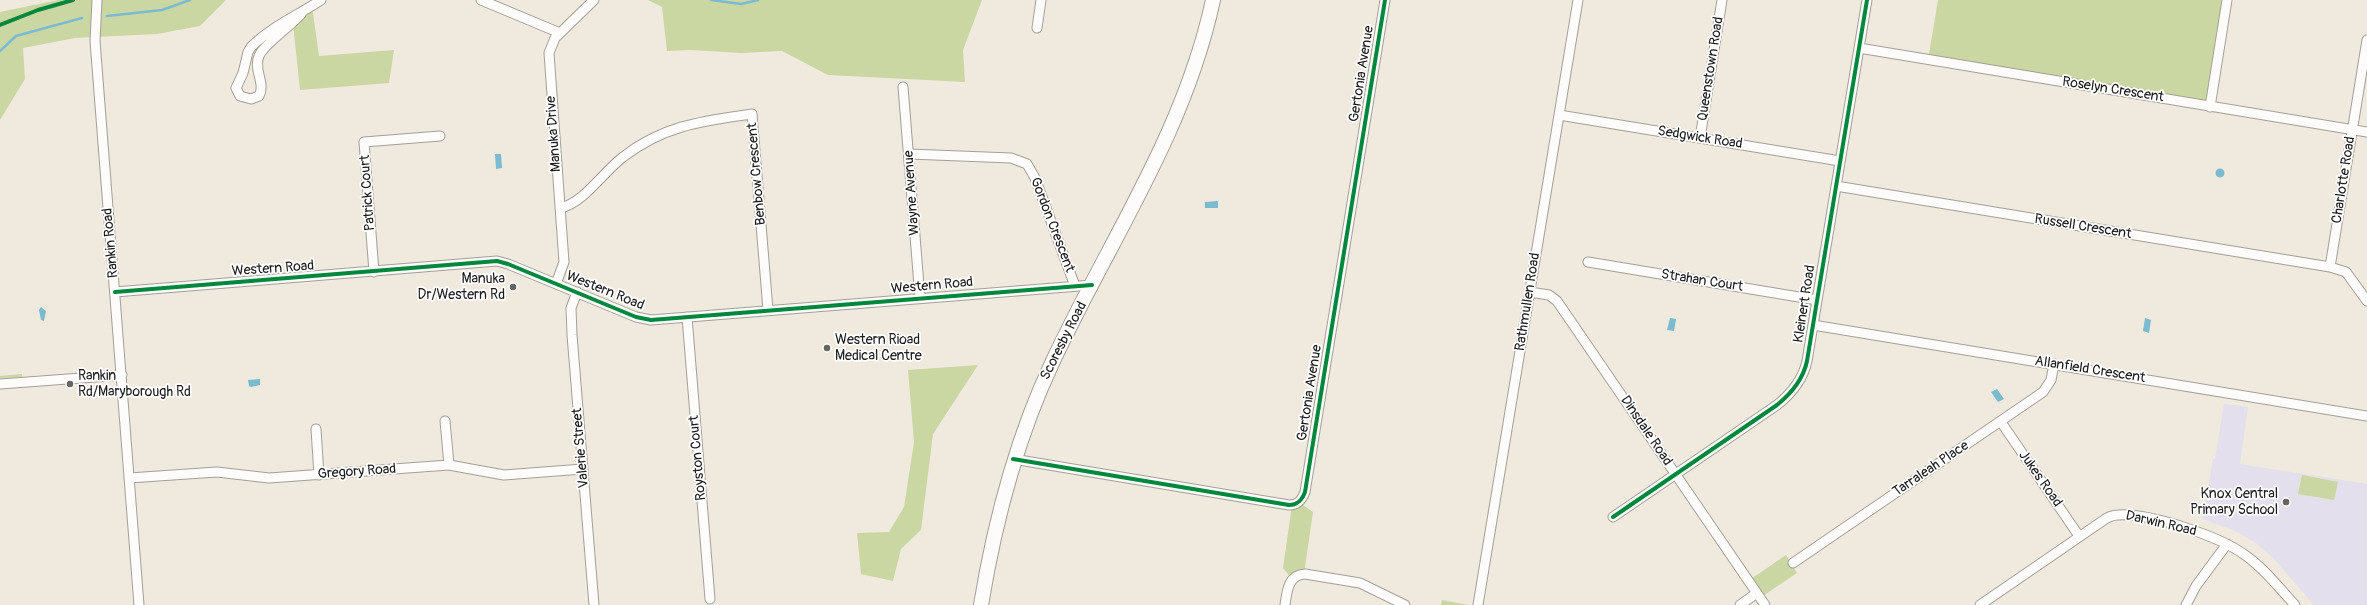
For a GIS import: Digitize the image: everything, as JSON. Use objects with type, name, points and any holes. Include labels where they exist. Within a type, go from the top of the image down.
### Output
[{"type":"main road","name":"Scoresby Road","points":[[981,605],[994,530],[1013,459],[1041,386],[1164,146],[1194,68],[1213,0]]},
{"type":"street","name":"Rankin Road","points":[[97,0],[95,29],[139,605]]},
{"type":"street","points":[[301,14],[281,22],[256,42],[248,52],[243,73],[236,88],[240,96],[251,99],[259,96],[262,87],[257,68],[259,56],[301,14],[321,0]]},
{"type":"street","points":[[481,0],[560,33]]},
{"type":"street","name":"Manuka Drive","points":[[556,284],[564,262],[548,57],[551,45],[560,33],[594,0]]},
{"type":"street","points":[[1037,28],[1041,0]]},
{"type":"street","name":"Gertonia Avenue","points":[[1013,459],[1289,505],[1296,504],[1301,500],[1304,492],[1385,0]]},
{"type":"street","name":"Rathmullen Road","points":[[1478,605],[1578,0]]},
{"type":"street","name":"Queenstown Road","points":[[1700,138],[1722,0]]},
{"type":"street","name":"Kleinert Road","points":[[1613,517],[1777,405],[1793,391],[1806,367],[1867,0]]},
{"type":"street","points":[[2210,106],[2228,0]]},
{"type":"street","name":"Charlotte Road","points":[[2330,267],[2367,40]]},
{"type":"street","name":"Roselyn Crescent","points":[[1859,48],[2367,132]]},
{"type":"street","name":"Wayne Avenue","points":[[904,87],[920,298]]},
{"type":"street","name":"Benbow Crescent","points":[[560,208],[573,204],[620,158],[657,135],[696,122],[752,114],[768,310]]},
{"type":"street","name":"Sedgwick Road","points":[[1559,115],[1840,161]]},
{"type":"street","name":"Patrick Court","points":[[374,272],[364,142],[440,136]]},
{"type":"street","name":"Gordon Crescent","points":[[909,154],[1011,158],[1027,164],[1035,178],[1074,286]]},
{"type":"street","name":"Russell Crescent","points":[[1836,186],[2330,267]]},
{"type":"street","name":"Western Road","points":[[115,292],[497,262],[508,264],[641,318],[687,317],[1092,285]]},
{"type":"street","name":"Strahan Court","points":[[1588,262],[1817,300]]},
{"type":"street","points":[[2330,267],[2346,272],[2367,301]]},
{"type":"street","name":"Valerie Street","points":[[577,292],[571,308],[572,335],[594,605]]},
{"type":"street","name":"Dinsdale Road","points":[[1530,292],[1549,295],[1557,301],[1765,605]]},
{"type":"street","name":"Royston Court","points":[[687,317],[710,599]]},
{"type":"street","name":"Allanfield Crescent","points":[[1813,325],[2367,416]]},
{"type":"street","name":"Tarraleah Place","points":[[1793,563],[2001,422],[2047,388],[2051,380],[2054,364]]},
{"type":"street","points":[[0,384],[122,374]]},
{"type":"street","points":[[445,421],[449,465]]},
{"type":"street","name":"Jukes Road","points":[[2001,422],[2079,536]]},
{"type":"street","points":[[316,429],[319,475]]},
{"type":"street","name":"Gregory Road","points":[[130,478],[217,472],[258,478],[449,465],[504,475],[583,469]]},
{"type":"street","name":"Darwin Road","points":[[1980,605],[2108,517],[2120,515],[2160,521],[2201,533],[2227,544],[2259,565],[2295,605]]},
{"type":"street","points":[[2186,605],[2199,582],[2227,544]]},
{"type":"street","points":[[1285,605],[1291,581],[1297,575],[1305,574],[1360,583],[1405,605]]},
{"type":"street","points":[[1740,605],[1757,593]]},
{"type":"shaded area","name":"Knox Central Primary School","points":[[2224,404],[2248,407],[2240,464],[2367,484],[2367,605],[2314,605],[2275,560],[2256,543],[2235,531],[2203,519]]},
{"type":"green space","points":[[58,0],[226,0],[200,26],[157,34],[75,38],[23,48],[25,79],[0,120],[0,12]]},
{"type":"green space","points":[[648,0],[982,0],[963,50],[965,82],[828,75],[782,51],[741,53],[690,50],[667,51],[662,7]]},
{"type":"green space","points":[[1938,0],[2227,0],[2210,107],[1928,60]]},
{"type":"green space","points":[[312,6],[319,56],[394,50],[389,83],[300,90],[293,24]]},
{"type":"green space","points":[[978,365],[933,434],[921,530],[901,549],[893,581],[861,574],[857,533],[889,532],[904,507],[914,442],[908,370]]},
{"type":"green space","points":[[22,374],[22,377],[0,378],[0,376]]},
{"type":"green space","points":[[2302,475],[2338,482],[2334,500],[2298,494]]},
{"type":"green space","points":[[1299,502],[1313,512],[1304,574],[1292,579],[1283,568],[1292,505]]},
{"type":"green space","points":[[1786,555],[1797,573],[1760,598],[1748,581]]},
{"type":"green space","points":[[1442,600],[1469,605],[1441,605]]},
{"type":"water","points":[[495,154],[501,154],[502,168],[496,169]]},
{"type":"water","points":[[2220,168],[2225,173],[2220,178],[2215,173]]},
{"type":"water","points":[[1218,201],[1218,208],[1205,208],[1205,202]]},
{"type":"water","points":[[41,307],[46,311],[44,321],[41,320],[39,310]]},
{"type":"water","points":[[1670,318],[1676,319],[1674,331],[1667,330]]},
{"type":"water","points":[[2145,318],[2151,320],[2149,333],[2143,331]]},
{"type":"water","points":[[260,379],[260,385],[249,386],[248,380]]},
{"type":"water","points":[[1997,389],[2004,399],[1998,402],[1991,392]]},
{"type":"waterway","points":[[107,16],[162,10],[190,0]]},
{"type":"waterway","points":[[711,0],[741,4],[758,0]]},
{"type":"waterway","points":[[0,51],[16,36],[82,18]]},
{"type":"cycle path","points":[[0,25],[38,10],[73,0]]},
{"type":"cycle path","points":[[1013,459],[1289,505],[1295,504],[1301,500],[1305,492],[1385,0]]},
{"type":"cycle path","points":[[1613,517],[1777,405],[1792,391],[1803,374],[1807,361],[1867,0]]},
{"type":"cycle path","points":[[115,292],[497,261],[508,264],[636,317],[651,320],[1092,285]]},
{"type":"place","name":"Manuka Dr/Western Rd","points":[[513,287]]},
{"type":"place","name":"Western Rioad Medical Centre","points":[[827,348]]},
{"type":"place","name":"Rankin Rd/Maryborough Rd","points":[[70,384]]},
{"type":"place","name":"Knox Central Primary School","points":[[2286,502]]}]
